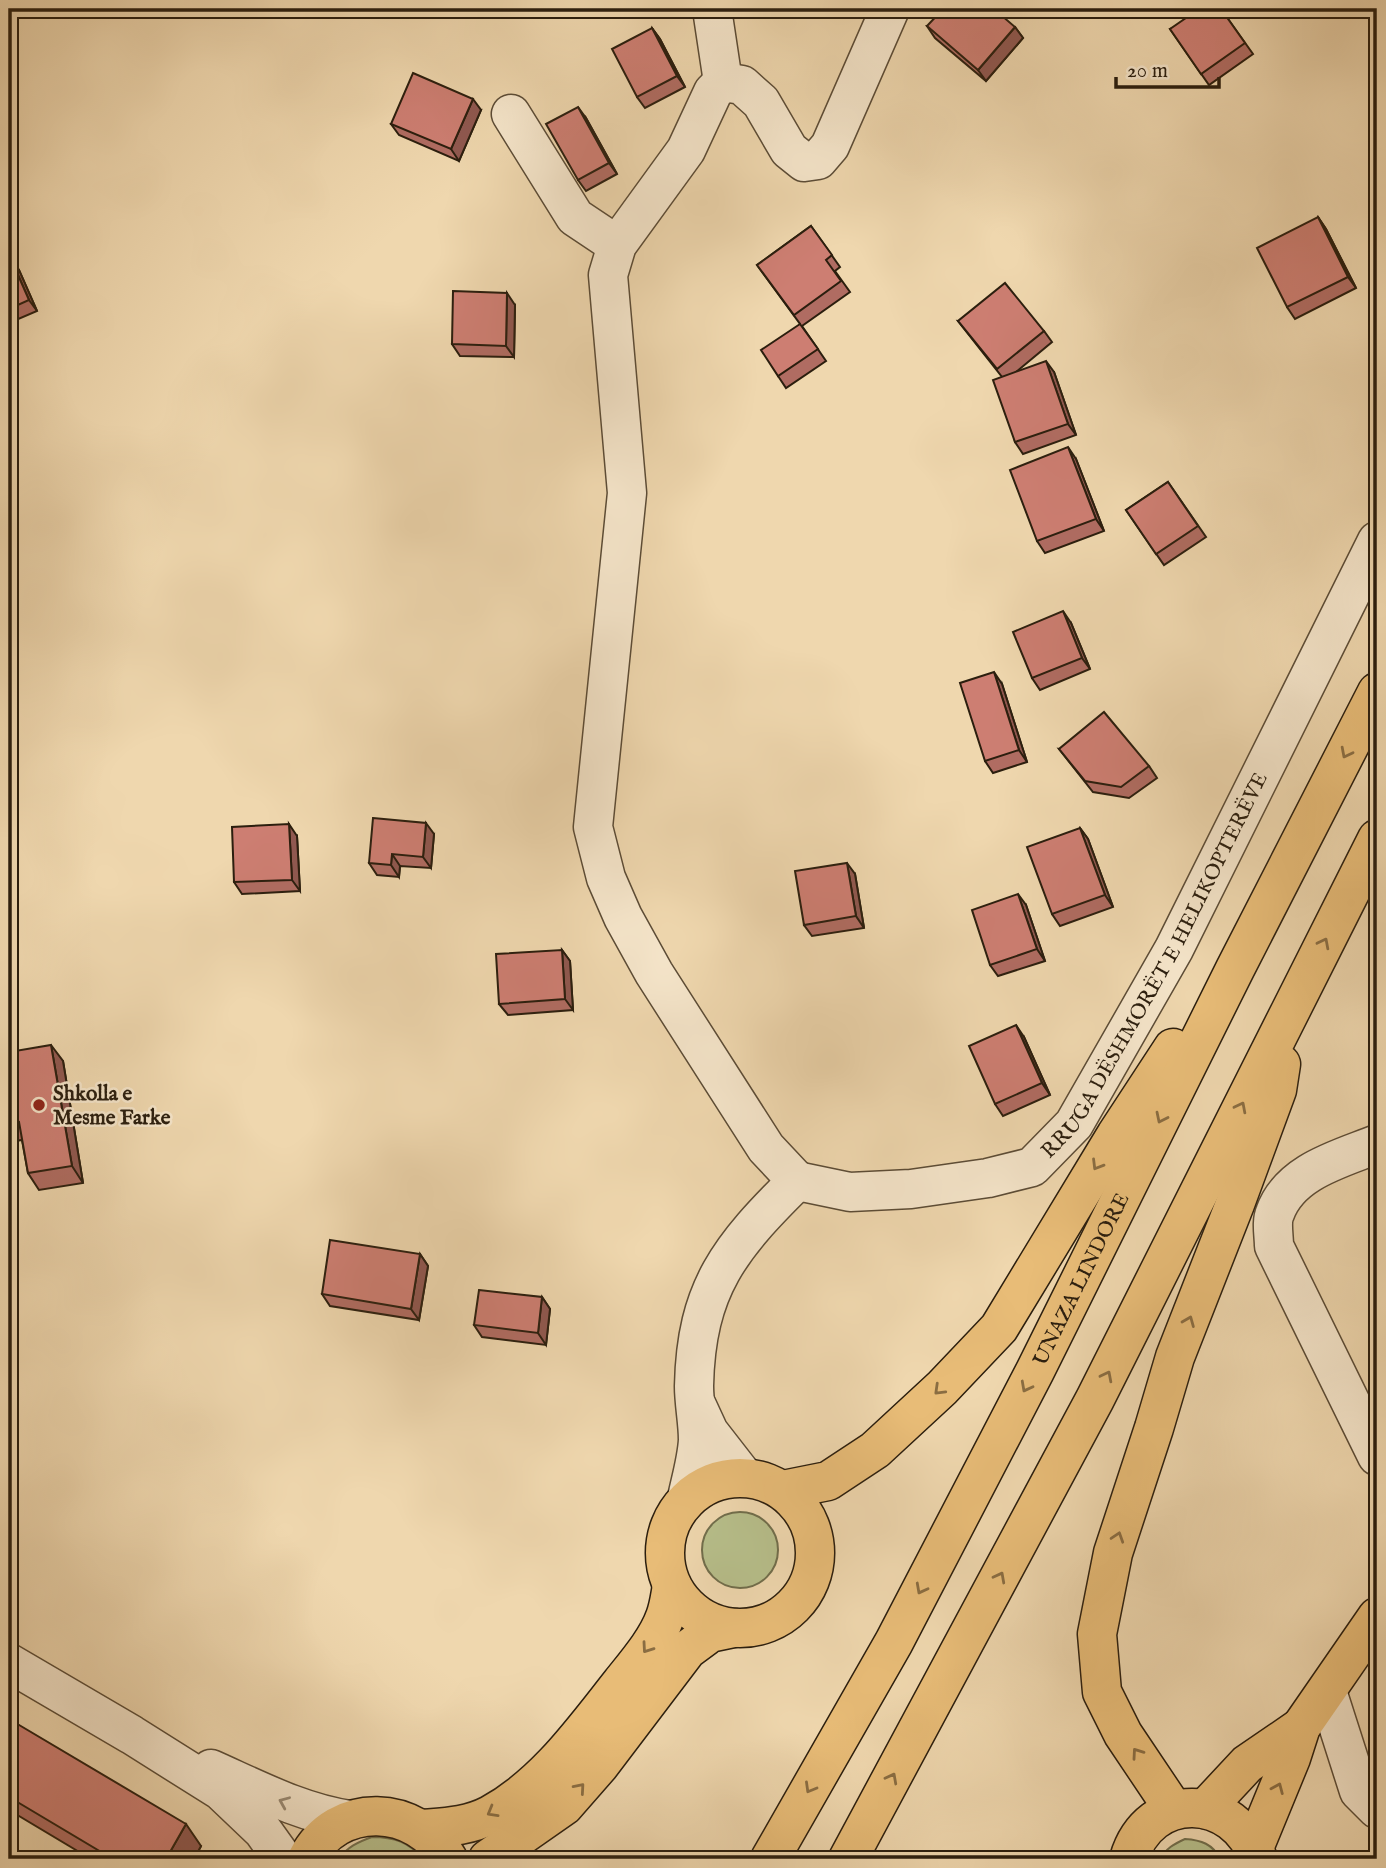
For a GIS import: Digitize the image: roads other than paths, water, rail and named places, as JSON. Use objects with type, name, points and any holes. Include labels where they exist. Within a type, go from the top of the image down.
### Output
[{"type":"main road","name":"UNAZA LINDORE","points":[[770,1859],[906,1617],[1035,1371],[1235,969],[1377,692]]},
{"type":"main road","points":[[848,1859],[1095,1399],[1377,839]]},
{"type":"main road","points":[[783,1490],[828,1481],[875,1450],[942,1388],[999,1328],[1116,1135],[1169,1054],[1235,969]]},
{"type":"main road","points":[[1256,1853],[1245,1833],[1234,1822],[1220,1814],[1190,1810],[1124,1734],[1102,1692],[1097,1634],[1113,1553],[1175,1357],[1277,1090],[1293,1004]]},
{"type":"main road","points":[[488,1859],[564,1806],[599,1766],[687,1650],[709,1633],[755,1627],[785,1613],[809,1584],[815,1563],[815,1543],[809,1522],[798,1504],[783,1490],[764,1481],[744,1477],[724,1479],[704,1486],[687,1498],[675,1514],[667,1532],[665,1564],[672,1586],[697,1615],[734,1628]]},
{"type":"main road","points":[[423,1829],[462,1826],[489,1815],[523,1792],[561,1758],[625,1678],[658,1630],[665,1618],[672,1586]]},
{"type":"main road","points":[[1256,1853],[1301,1727],[1377,1617]]},
{"type":"main road","points":[[1129,1859],[1139,1837],[1149,1825],[1190,1810],[1247,1764],[1301,1727]]},
{"type":"main road","points":[[307,1859],[322,1838],[335,1828],[350,1820],[375,1815],[399,1819],[423,1829],[437,1842],[448,1859]]},
{"type":"street","points":[[712,9],[723,82]]},
{"type":"street","points":[[723,82],[742,85],[761,102],[789,150],[804,162],[818,160],[830,146],[890,9]]},
{"type":"street","points":[[687,1498],[698,1440],[695,1402],[696,1354],[701,1324],[713,1284],[740,1240],[797,1181],[766,1148],[654,972],[623,917],[606,877],[593,827],[627,493],[608,275],[617,244],[686,150],[713,92],[723,82]]},
{"type":"street","points":[[511,114],[575,217],[617,244]]},
{"type":"street","name":"RRUGA DËSHMORËT E HELIKOPTERËVE","points":[[797,1181],[850,1192],[911,1189],[988,1178],[1032,1167],[1074,1124],[1174,949],[1377,541]]},
{"type":"street","points":[[1377,1143],[1314,1170],[1288,1189],[1274,1215],[1273,1246],[1377,1457]]},
{"type":"street","points":[[695,1402],[709,1432],[744,1477]]},
{"type":"street","points":[[9,1662],[221,1791],[263,1830],[283,1859]]},
{"type":"street","points":[[1327,1690],[1359,1791],[1377,1809]]},
{"type":"street","points":[[132,1735],[288,1803],[325,1817],[350,1820]]},
{"type":"place","name":"Shkolla e Mesme Farke","points":[[39,1105]]}]
